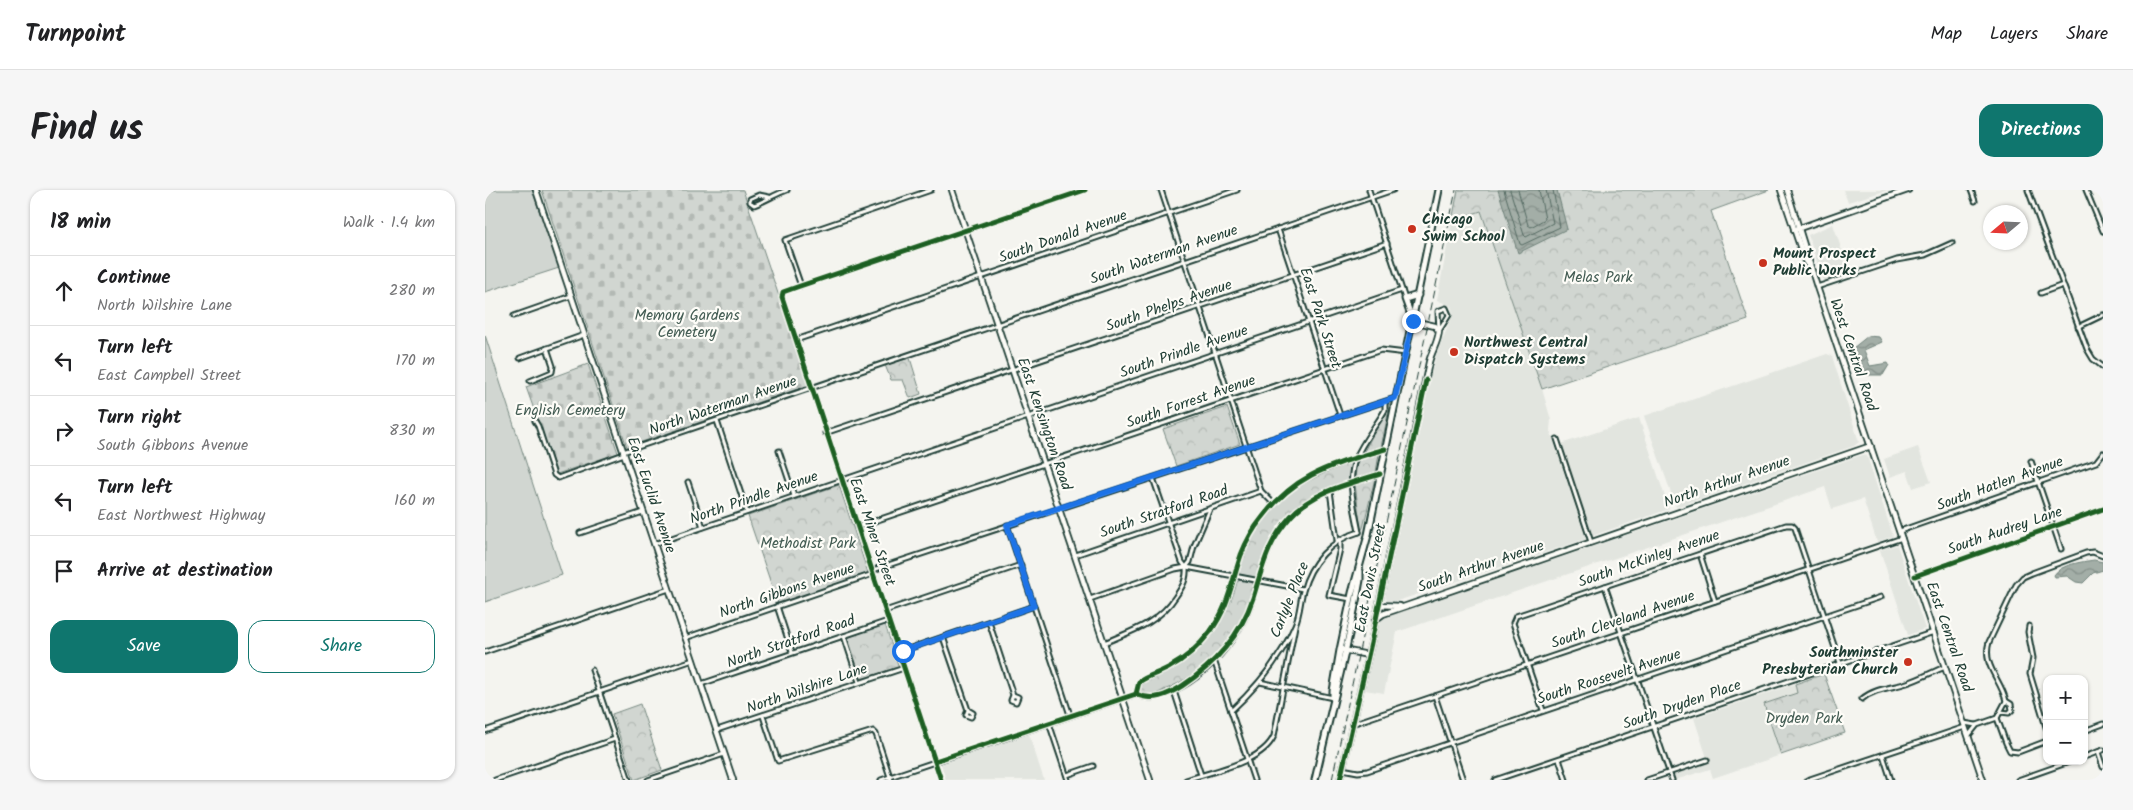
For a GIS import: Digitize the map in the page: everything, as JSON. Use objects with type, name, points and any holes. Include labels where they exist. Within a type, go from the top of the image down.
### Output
[{"type":"main road","name":"East Euclid Avenue","points":[[536,190],[733,780]]},
{"type":"main road","name":"East Kensington Road","points":[[952,190],[1150,780]]},
{"type":"main road","points":[[1333,698],[1340,650],[1360,580],[1359,568],[1368,535],[1439,190]]},
{"type":"main road","name":"West Central Road","points":[[1781,190],[1805,261],[1812,272]]},
{"type":"main road","name":"West Central Road","points":[[1787,190],[1812,272],[1871,446]]},
{"type":"main road","points":[[1794,230],[1908,190]]},
{"type":"main road","points":[[1413,321],[1405,299],[1415,298],[1418,295]]},
{"type":"main road","points":[[1413,321],[1435,326],[1439,331]]},
{"type":"main road","name":"East Davis Street","points":[[1340,780],[1379,605],[1431,352],[1439,341],[1439,331]]},
{"type":"main road","name":"East Central Road","points":[[1871,446],[1983,780]]},
{"type":"main road","name":"North Arthur Avenue","points":[[1591,542],[1871,446]]},
{"type":"main road","name":"South Arthur Avenue","points":[[1379,605],[1404,606],[1591,542]]},
{"type":"main road","points":[[1315,780],[1333,698],[1347,651],[1354,599]]},
{"type":"main road","points":[[1375,620],[1381,614],[1404,606]]},
{"type":"main road","points":[[1340,650],[1368,655]]},
{"type":"street","points":[[769,197],[754,196],[750,199],[750,202],[754,204],[761,203],[769,197],[787,190]]},
{"type":"street","points":[[931,190],[785,240],[801,286],[1085,190]]},
{"type":"street","points":[[1161,190],[1261,491],[1273,504]]},
{"type":"street","name":"South Donald Avenue","points":[[796,340],[1237,190]]},
{"type":"street","points":[[1369,190],[1405,299]]},
{"type":"street","name":"South Waterman Avenue","points":[[943,342],[1393,190]]},
{"type":"street","points":[[1971,190],[1975,201]]},
{"type":"street","points":[[2028,190],[2089,354],[2103,367]]},
{"type":"street","points":[[2086,190],[2103,231]]},
{"type":"street","name":"East Park Street","points":[[1278,229],[1340,415]]},
{"type":"street","name":"South Phelps Avenue","points":[[825,433],[1387,243]]},
{"type":"street","points":[[1817,287],[1897,260],[1925,255],[1952,243]]},
{"type":"street","points":[[2041,293],[2063,285]]},
{"type":"street","name":"East Miner Street","points":[[801,286],[783,292],[781,297],[941,780]]},
{"type":"street","name":"South Prindle Avenue","points":[[974,435],[1403,290]]},
{"type":"street","points":[[514,316],[571,296]]},
{"type":"street","name":"East Davis Street","points":[[1446,308],[1449,315],[1439,331],[1438,311],[1446,308]]},
{"type":"street","points":[[2079,327],[2103,315]]},
{"type":"street","points":[[520,358],[584,334]]},
{"type":"street","name":"North Waterman Avenue","points":[[535,421],[557,478],[943,342]]},
{"type":"street","points":[[529,381],[552,372],[553,366],[547,348]]},
{"type":"street","name":"South Forrest Avenue","points":[[857,527],[1385,349],[1406,353]]},
{"type":"street","name":"North Gibbons Avenue","points":[[685,638],[870,575],[876,569],[1395,398]]},
{"type":"street","points":[[1368,535],[1359,532],[1352,483],[1353,469],[1356,458],[1385,410],[1385,402]]},
{"type":"street","points":[[717,421],[747,512]]},
{"type":"street","name":"North Prindle Avenue","points":[[654,544],[974,435]]},
{"type":"street","points":[[1557,439],[1591,542]]},
{"type":"street","points":[[1136,694],[1137,688],[1143,679],[1171,667],[1202,641],[1225,608],[1241,554],[1250,535],[1273,504],[1289,488],[1311,474],[1385,449]]},
{"type":"street","points":[[779,451],[794,496]]},
{"type":"street","name":"South Hatlen Avenue","points":[[1900,531],[2096,462],[2103,453]]},
{"type":"street","points":[[2031,461],[2061,549]]},
{"type":"street","points":[[881,780],[1136,694],[1141,697],[1155,698],[1174,691],[1193,679],[1215,660],[1241,624],[1253,598],[1267,551],[1292,515],[1312,499],[1330,490],[1380,474]]},
{"type":"street","points":[[1153,478],[1167,523],[1182,562],[1186,567]]},
{"type":"street","points":[[688,482],[703,527]]},
{"type":"street","points":[[1330,490],[1339,549],[1329,595],[1354,599]]},
{"type":"street","name":"South Stratford Road","points":[[1075,555],[1261,491]]},
{"type":"street","points":[[1104,643],[1148,625],[1171,604],[1183,585],[1186,567],[1190,562],[1194,546],[1209,509]]},
{"type":"street","name":"South Audrey Lane","points":[[1915,576],[2103,509]]},
{"type":"street","points":[[580,533],[643,512]]},
{"type":"street","points":[[1007,525],[1070,716]]},
{"type":"street","name":"South McKinley Avenue","points":[[1527,664],[1513,623],[1514,619],[1785,525],[1792,525],[1795,528],[1809,570]]},
{"type":"street","name":"Carlyle Place","points":[[1231,711],[1260,682],[1277,658],[1296,623],[1303,589],[1309,572],[1321,556],[1338,540],[1359,532]]},
{"type":"street","name":"South Cleveland Avenue","points":[[1352,724],[1902,538]]},
{"type":"street","points":[[2001,712],[2006,713],[2011,710],[2011,704],[2005,701],[1987,657],[1989,642],[2016,585],[2023,577],[2086,553],[2093,552],[2103,556]]},
{"type":"street","points":[[1699,554],[1715,602]]},
{"type":"street","points":[[885,611],[1021,565]]},
{"type":"street","points":[[1090,599],[1175,569],[1186,567],[1303,589]]},
{"type":"street","points":[[1809,570],[1840,663]]},
{"type":"street","points":[[1605,586],[1672,780]]},
{"type":"street","points":[[485,652],[669,589]]},
{"type":"street","name":"South Roosevelt Avenue","points":[[1342,769],[1359,772],[1367,771],[1881,597]]},
{"type":"street","points":[[777,606],[792,652]]},
{"type":"street","points":[[899,652],[1034,606]]},
{"type":"street","name":"North Stratford Road","points":[[701,684],[888,621]]},
{"type":"street","points":[[989,621],[1013,695]]},
{"type":"street","points":[[1186,780],[1247,760],[1262,752],[1272,740],[1296,623]]},
{"type":"street","points":[[2029,626],[2033,658],[2030,674],[2044,720]]},
{"type":"street","name":"South Dryden Place","points":[[1495,780],[1934,632]]},
{"type":"street","points":[[844,636],[859,682]]},
{"type":"street","points":[[943,637],[969,710]]},
{"type":"street","points":[[485,731],[693,660]]},
{"type":"street","points":[[1215,660],[1254,780]]},
{"type":"street","points":[[1527,664],[1543,710]]},
{"type":"street","points":[[1861,699],[1877,691],[1910,682],[1919,676],[1946,667]]},
{"type":"street","name":"North Wilshire Lane","points":[[717,730],[904,668]]},
{"type":"street","points":[[592,670],[629,780]]},
{"type":"street","points":[[1260,682],[1333,698]]},
{"type":"street","points":[[1174,691],[1201,775]]},
{"type":"street","points":[[1435,696],[1463,780]]},
{"type":"street","points":[[1807,780],[1965,725],[1977,725],[1997,718],[2005,701]]},
{"type":"street","points":[[763,716],[778,762],[873,731],[877,734],[891,778]]},
{"type":"street","points":[[1997,718],[2007,747],[2011,751],[2018,752],[2043,743]]},
{"type":"street","points":[[1049,723],[1068,780]]},
{"type":"street","points":[[2088,730],[2103,724]]},
{"type":"street","points":[[1969,735],[1977,725]]},
{"type":"street","points":[[495,780],[615,739]]},
{"type":"street","points":[[2088,756],[2103,750]]},
{"type":"street","points":[[2098,752],[2103,767]]},
{"type":"street","points":[[648,780],[724,754]]},
{"type":"street","points":[[1883,754],[1891,780]]},
{"type":"street","points":[[1559,758],[1567,780]]},
{"type":"street","points":[[1647,780],[1707,760]]},
{"type":"street","points":[[2018,780],[2061,765]]},
{"type":"street","points":[[1067,776],[1093,766]]},
{"type":"shaded area","points":[[1843,190],[1888,190],[1848,202]]},
{"type":"shaded area","points":[[1481,211],[1542,389],[1551,420],[1550,430],[1586,539],[1388,604],[1385,596],[1430,377],[1437,353],[1453,314],[1451,306],[1437,300],[1452,221]]},
{"type":"shaded area","points":[[1833,224],[1849,272],[1824,282],[1808,235]]},
{"type":"shaded area","points":[[1827,354],[1832,356],[1859,442],[1854,446],[1676,507],[1644,416]]},
{"type":"shaded area","points":[[1639,418],[1669,509],[1592,536],[1561,444]]},
{"type":"shaded area","points":[[1918,447],[1931,482],[1913,488],[1907,471],[1890,477],[1884,459]]},
{"type":"shaded area","points":[[1862,455],[1867,456],[1893,536],[1877,542],[1863,499],[1832,509],[1825,487],[1397,632],[1384,693],[1365,690],[1380,619]]},
{"type":"shaded area","points":[[1897,545],[1925,629],[1908,635],[1880,550]]},
{"type":"shaded area","points":[[1795,684],[1797,693],[1764,705],[1781,755],[1713,778],[1710,769],[1675,780],[1673,773],[1708,761],[1694,718]]},
{"type":"shaded area","points":[[1029,734],[1044,780],[946,780],[941,764]]},
{"type":"green space","points":[[485,190],[532,190],[559,268],[485,292]]},
{"type":"green space","name":"Memory Gardens Cemetery","points":[[542,190],[743,190],[809,385],[627,447]]},
{"type":"green space","name":"Melas Park","points":[[1458,190],[1769,190],[1711,211],[1748,320],[1542,389],[1481,211],[1452,221]]},
{"type":"green space","points":[[485,335],[562,575],[485,602]]},
{"type":"green space","points":[[910,358],[921,394],[910,398],[903,380],[891,380],[885,365]]},
{"type":"green space","name":"English Cemetery","points":[[588,364],[618,453],[557,474],[526,387]]},
{"type":"green space","points":[[1387,403],[1390,405],[1381,447],[1363,453],[1386,411]]},
{"type":"green space","points":[[1227,407],[1240,444],[1176,466],[1163,429]]},
{"type":"green space","points":[[1377,452],[1379,454],[1376,472],[1355,479],[1357,460]]},
{"type":"green space","points":[[1350,463],[1352,464],[1349,482],[1331,489],[1302,506],[1280,529],[1263,558],[1255,578],[1239,574],[1255,532],[1276,505],[1289,494],[1318,476]]},
{"type":"green space","points":[[1372,477],[1375,478],[1361,531],[1355,484]]},
{"type":"green space","name":"Methodist Park","points":[[839,485],[868,573],[778,604],[748,516]]},
{"type":"green space","points":[[1240,580],[1252,582],[1254,586],[1237,625],[1215,655],[1202,668],[1186,679],[1148,697],[1141,694],[1140,688],[1147,680],[1187,659],[1206,641],[1222,619],[1237,582]]},
{"type":"green space","points":[[885,624],[899,668],[860,679],[847,638]]},
{"type":"green space","name":"Dryden Park","points":[[1824,674],[1845,733],[1781,755],[1764,704],[1797,693],[1795,684]]},
{"type":"green space","points":[[640,704],[662,770],[634,780],[612,714]]},
{"type":"water","points":[[1498,190],[1557,190],[1567,229],[1518,253]]},
{"type":"water","points":[[1868,336],[1879,337],[1882,342],[1864,350],[1870,366],[1888,363],[1889,365],[1883,375],[1861,375],[1859,372],[1853,348]]},
{"type":"water","points":[[2094,560],[2103,562],[2103,570],[2093,573],[2083,583],[2076,582],[2067,576],[2055,577],[2054,575],[2057,571],[2067,566]]},
{"type":"railway","points":[[1332,780],[1456,190]]},
{"type":"cycle path","points":[[941,780],[782,297],[783,292],[1085,190]]},
{"type":"cycle path","points":[[1340,780],[1371,643],[1426,380]]},
{"type":"cycle path","points":[[1136,694],[1139,682],[1181,660],[1210,632],[1226,604],[1247,540],[1275,502],[1289,490],[1317,472],[1385,449]]},
{"type":"cycle path","points":[[935,761],[1136,694],[1148,697],[1160,696],[1182,686],[1205,669],[1234,637],[1248,612],[1271,545],[1291,516],[1300,507],[1321,494],[1380,474]]},
{"type":"cycle path","points":[[1915,576],[2103,509]]},
{"type":"place","name":"Chicago Swim School","points":[[1412,229]]},
{"type":"place","name":"Mount Prospect Public Works","points":[[1763,263]]},
{"type":"place","name":"Northwest Central Dispatch Systems","points":[[1454,352]]},
{"type":"place","name":"Southminster Presbyterian Church","points":[[1908,662]]},
{"type":"route","points":[[903,651],[1034,606],[1007,525],[1395,398],[1413,321]]}]
